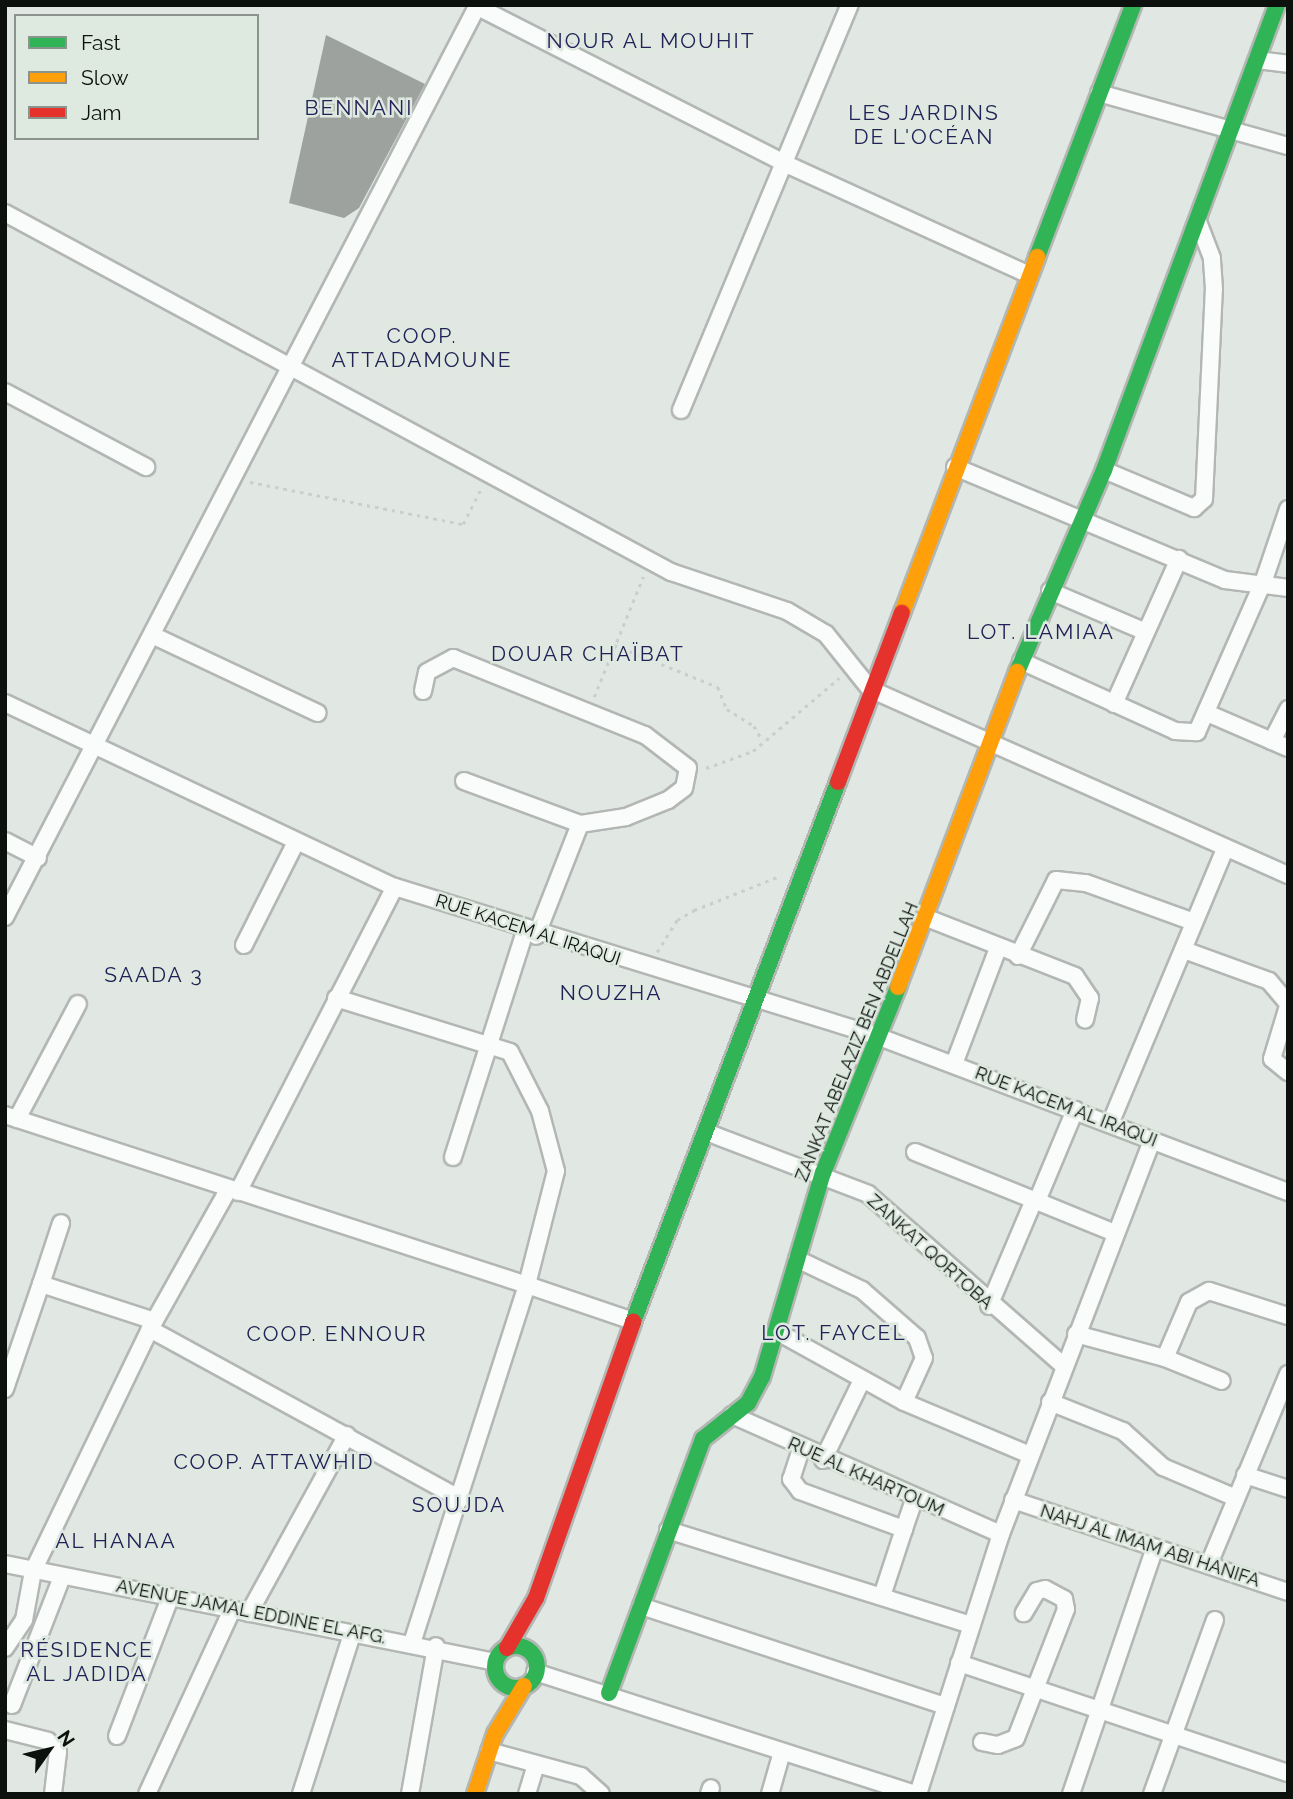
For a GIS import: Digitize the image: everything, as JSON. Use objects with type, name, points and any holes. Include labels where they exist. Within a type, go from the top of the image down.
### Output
[{"type":"street","points":[[681,410],[786,164],[850,5]]},
{"type":"street","points":[[495,1734],[498,1678],[495,1662],[507,1648],[536,1598],[633,1321],[758,1000],[803,868],[870,689],[1133,5]]},
{"type":"street","name":"ZANKAT ABELAZIZ BEN ABDELLAH","points":[[609,1693],[704,1439],[755,1393],[823,1173],[927,918],[1021,661],[1079,520],[1104,470],[1277,5]]},
{"type":"street","points":[[5,917],[97,750],[287,366],[478,6],[786,164],[1030,275]]},
{"type":"street","points":[[1257,60],[1288,64]]},
{"type":"street","points":[[1099,93],[1288,146]]},
{"type":"street","points":[[5,213],[486,476],[650,561],[787,611],[826,634],[870,689],[1288,875]]},
{"type":"street","points":[[1104,470],[1194,508],[1204,499],[1214,289],[1212,258],[1198,222]]},
{"type":"street","points":[[5,392],[146,467]]},
{"type":"street","points":[[955,467],[1225,580],[1264,580],[1288,588]]},
{"type":"street","points":[[1021,661],[1114,704],[1188,733],[1199,729],[1264,580],[1288,509]]},
{"type":"street","points":[[1114,704],[1179,559]]},
{"type":"street","points":[[1050,591],[1146,632]]},
{"type":"street","points":[[152,635],[318,713]]},
{"type":"street","points":[[423,691],[427,672],[453,658],[666,746],[688,768],[684,788],[668,800],[626,817],[580,824],[464,780]]},
{"type":"street","name":"RUE KACEM AL IRAQUI","points":[[5,703],[97,750],[396,887],[531,933],[877,1036],[1288,1192]]},
{"type":"street","points":[[1272,741],[1288,709]]},
{"type":"street","points":[[1207,713],[1288,748]]},
{"type":"street","points":[[453,1157],[486,1041],[580,824]]},
{"type":"street","points":[[5,841],[38,858]]},
{"type":"street","points":[[244,945],[296,842]]},
{"type":"street","points":[[1110,1124],[1225,849]]},
{"type":"street","points":[[1018,956],[1056,880],[1086,883],[1194,922]]},
{"type":"street","points":[[5,1648],[24,1620],[33,1571],[152,1325],[233,1191],[396,887]]},
{"type":"street","points":[[927,918],[1018,956],[1075,976],[1090,998],[1085,1019]]},
{"type":"street","points":[[954,1064],[998,948]]},
{"type":"street","points":[[1184,950],[1269,981],[1288,1005],[1272,1059],[1288,1072]]},
{"type":"street","points":[[336,998],[486,1041],[510,1052],[524,1073],[552,1143],[556,1171],[527,1285],[413,1641]]},
{"type":"street","points":[[78,1004],[11,1117],[633,1321]]},
{"type":"street","points":[[989,1306],[1075,1110]]},
{"type":"street","name":"ZANKAT QORTOBA","points":[[706,1132],[823,1173],[868,1194],[989,1306],[1063,1366]]},
{"type":"street","points":[[536,1672],[609,1693],[916,1794],[1013,1500],[1152,1141]]},
{"type":"street","points":[[915,1152],[1115,1233]]},
{"type":"street","points":[[5,1389],[61,1223]]},
{"type":"street","points":[[797,1259],[862,1290],[917,1338],[924,1358],[904,1402]]},
{"type":"street","points":[[41,1284],[152,1325],[460,1499]]},
{"type":"street","points":[[1165,1358],[1199,1292],[1220,1292],[1288,1316]]},
{"type":"street","points":[[776,1331],[904,1402],[1030,1455]]},
{"type":"street","points":[[1076,1334],[1165,1358],[1222,1381]]},
{"type":"street","points":[[1209,1564],[1245,1475],[1284,1393],[1288,1374]]},
{"type":"street","points":[[823,1460],[862,1380]]},
{"type":"street","points":[[1050,1402],[1123,1431],[1163,1467],[1236,1498]]},
{"type":"street","name":"RUE AL KHARTOUM","points":[[732,1415],[823,1460],[1001,1534]]},
{"type":"street","points":[[249,1613],[347,1435]]},
{"type":"street","points":[[802,1449],[790,1479],[800,1491],[904,1529]]},
{"type":"street","points":[[1245,1475],[1288,1489]]},
{"type":"street","points":[[882,1596],[914,1500]]},
{"type":"street","name":"NAHJ AL IMAM ABI HANIFA","points":[[1013,1500],[1154,1550],[1286,1588]]},
{"type":"street","points":[[668,1530],[972,1625]]},
{"type":"street","points":[[1071,1794],[1097,1708],[1154,1550]]},
{"type":"street","name":"AVENUE JAMAL EDDINE EL AFG.","points":[[5,1564],[352,1634],[413,1641],[495,1662]]},
{"type":"street","points":[[12,1705],[62,1577]]},
{"type":"street","points":[[982,1742],[998,1745],[1016,1738],[1066,1609],[1064,1599],[1045,1589],[1037,1591],[1024,1613]]},
{"type":"street","points":[[117,1736],[170,1598]]},
{"type":"street","points":[[536,1598],[533,1655],[536,1672]]},
{"type":"street","points":[[641,1606],[946,1706]]},
{"type":"street","points":[[147,1794],[232,1610]]},
{"type":"street","points":[[1152,1794],[1215,1620]]},
{"type":"street","points":[[300,1794],[352,1634]]},
{"type":"street","points":[[410,1794],[436,1646]]},
{"type":"street","points":[[507,1648],[533,1655]]},
{"type":"street","points":[[959,1663],[1288,1773]]},
{"type":"street","points":[[475,1794],[495,1734],[524,1686],[536,1672]]},
{"type":"street","points":[[498,1678],[524,1686]]},
{"type":"street","points":[[5,1730],[48,1741],[58,1752],[53,1794]]},
{"type":"street","points":[[489,1751],[581,1776],[601,1794]]},
{"type":"street","points":[[770,1794],[782,1752]]},
{"type":"street","points":[[527,1794],[536,1765]]},
{"type":"path","points":[[232,480],[283,485],[467,524],[486,476]]},
{"type":"path","points":[[587,713],[650,561]]},
{"type":"path","points":[[614,645],[718,688],[727,709],[754,726],[763,741]]},
{"type":"path","points":[[688,768],[720,767],[763,741],[853,668]]},
{"type":"path","points":[[651,969],[677,920],[717,898],[803,868]]},
{"type":"building","points":[[326,35],[425,84],[359,208],[344,218],[289,203]]},
{"type":"traffic: fast","points":[[1037,257],[1133,5]]},
{"type":"traffic: fast","points":[[1017,672],[1104,470],[1277,5]]},
{"type":"traffic: fast","points":[[633,1322],[838,782]]},
{"type":"traffic: fast","points":[[609,1693],[703,1439],[748,1403],[762,1377],[823,1173],[898,987]]},
{"type":"traffic: fast","points":[[516,1646],[531,1652],[537,1667],[531,1682],[516,1688],[501,1682],[495,1667],[501,1652],[516,1646]]},
{"type":"traffic: slow","points":[[902,613],[1037,257]]},
{"type":"traffic: slow","points":[[898,987],[1017,672]]},
{"type":"traffic: slow","points":[[475,1794],[495,1734],[524,1686]]},
{"type":"traffic: jam","points":[[838,782],[902,613]]},
{"type":"traffic: jam","points":[[507,1648],[536,1598],[633,1322]]},
{"type":"district","name":"NOUR AL MOUHIT","points":[[651,41]]},
{"type":"district","name":"BENNANI","points":[[359,108]]},
{"type":"district","name":"LES JARDINS DE L'OCÉAN","points":[[924,125]]},
{"type":"district","name":"COOP. ATTADAMOUNE","points":[[422,348]]},
{"type":"district","name":"LOT. LAMIAA","points":[[1041,632]]},
{"type":"district","name":"DOUAR CHAÏBAT","points":[[588,654]]},
{"type":"district","name":"SAADA 3","points":[[154,975]]},
{"type":"district","name":"NOUZHA","points":[[611,993]]},
{"type":"district","name":"LOT. FAYCEL","points":[[834,1333]]},
{"type":"district","name":"COOP. ENNOUR","points":[[337,1334]]},
{"type":"district","name":"COOP. ATTAWHID","points":[[274,1462]]},
{"type":"district","name":"SOUJDA","points":[[459,1505]]},
{"type":"district","name":"AL HANAA","points":[[116,1541]]},
{"type":"district","name":"RÉSIDENCE AL JADIDA","points":[[87,1662]]}]
